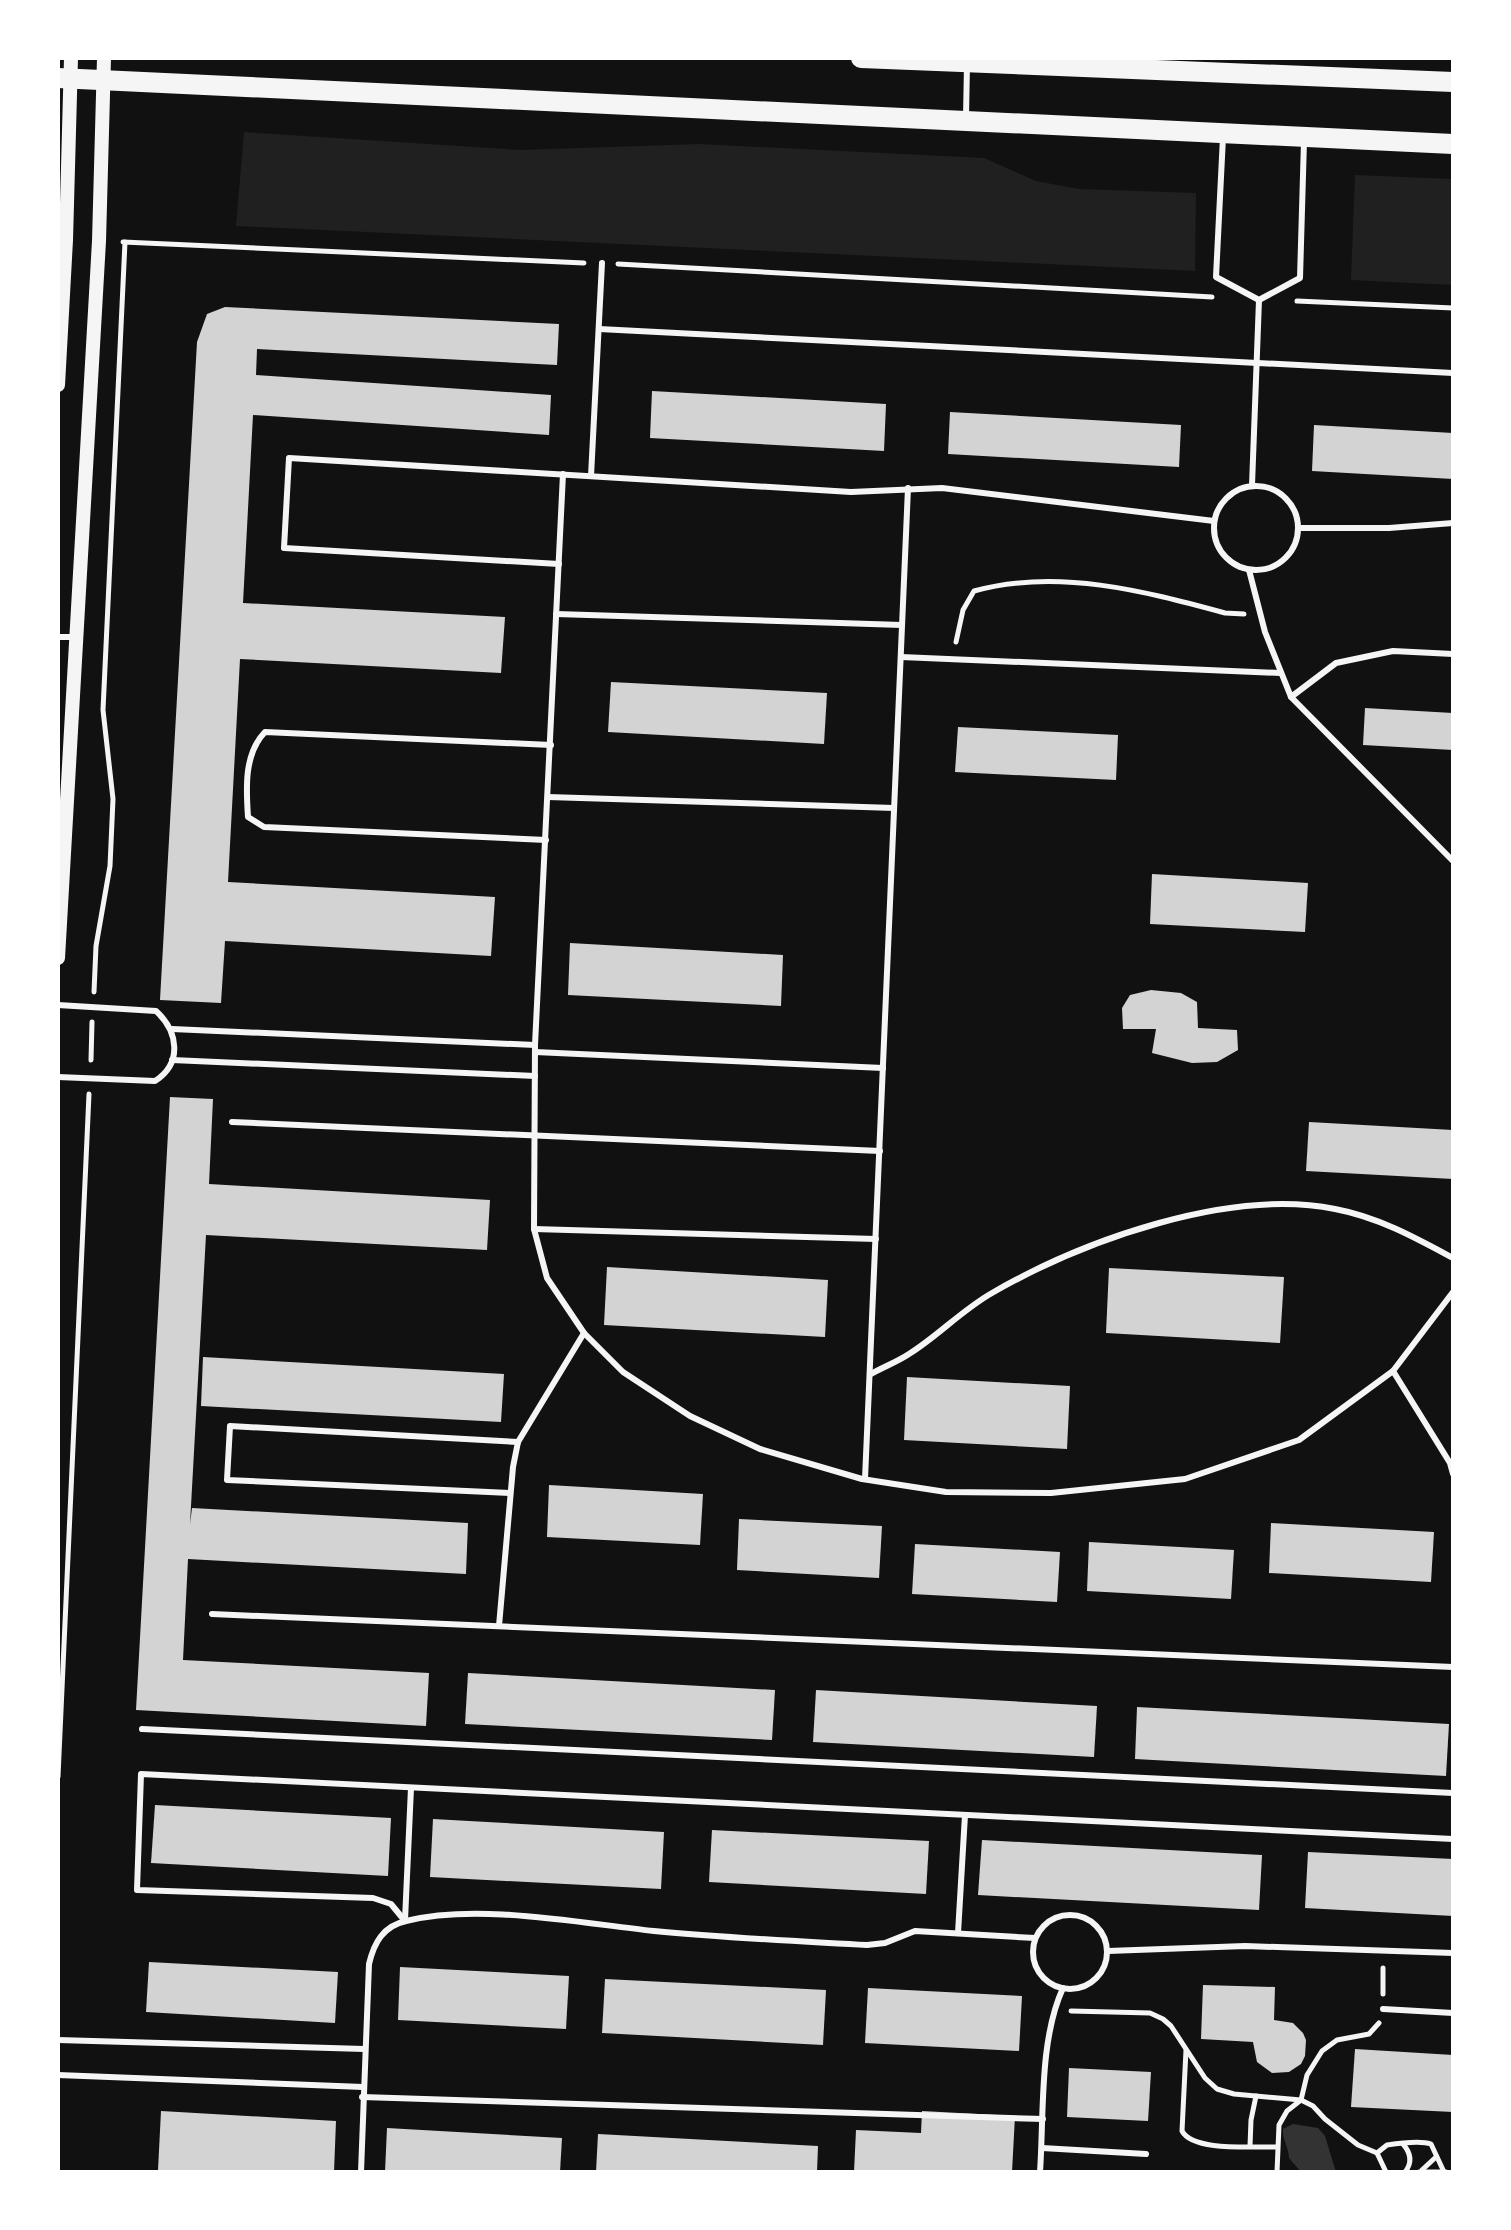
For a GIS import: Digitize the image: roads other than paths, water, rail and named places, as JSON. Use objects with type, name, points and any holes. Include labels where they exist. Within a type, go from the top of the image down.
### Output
[{"type":"main road","points":[[861,58],[1453,82]]},
{"type":"main road","points":[[67,71],[103,80],[1453,144]]},
{"type":"street","points":[[58,958],[99,241],[104,58]]},
{"type":"street","points":[[58,385],[66,240],[67,71]]},
{"type":"lane","points":[[966,121],[967,60]]},
{"type":"lane","points":[[1223,133],[1216,277],[1259,300]]},
{"type":"lane","points":[[1259,300],[1300,278],[1304,137]]},
{"type":"lane","points":[[591,476],[602,263]]},
{"type":"lane","points":[[1252,485],[1259,300]]},
{"type":"lane","points":[[599,329],[1453,373]]},
{"type":"lane","points":[[559,564],[284,548],[289,458],[851,492],[942,488],[1214,521]]},
{"type":"lane","points":[[563,474],[535,1049],[534,1229],[547,1278],[584,1333],[623,1372],[690,1416],[760,1449],[865,1479],[946,1492],[1051,1493],[1185,1479],[1299,1440],[1393,1371],[1453,1292]]},
{"type":"lane","points":[[1252,485],[1270,488],[1291,504],[1298,528],[1296,542],[1288,555],[1277,564],[1249,570],[1225,558],[1217,547],[1214,521],[1225,499],[1234,491],[1252,485]]},
{"type":"lane","points":[[865,1479],[908,488]]},
{"type":"lane","points":[[1298,528],[1389,528],[1453,523]]},
{"type":"lane","points":[[1249,570],[1260,615],[1291,697],[1453,861]]},
{"type":"lane","points":[[556,614],[902,625]]},
{"type":"lane","points":[[58,637],[76,637]]},
{"type":"lane","points":[[1291,697],[1336,663],[1393,651],[1453,654]]},
{"type":"lane","points":[[901,657],[1280,673]]},
{"type":"lane","points":[[546,840],[264,827],[248,817],[247,798],[253,744],[265,732],[551,745]]},
{"type":"lane","points":[[548,797],[894,808]]},
{"type":"lane","points":[[58,1005],[156,1011],[172,1029],[174,1049],[170,1067],[155,1081],[58,1077]]},
{"type":"lane","points":[[172,1029],[883,1068]]},
{"type":"lane","points":[[172,1060],[535,1076]]},
{"type":"lane","points":[[232,1122],[880,1151]]},
{"type":"lane","points":[[871,1374],[909,1354],[989,1294],[1045,1265],[1161,1223],[1245,1206],[1290,1203],[1337,1209],[1400,1229],[1453,1258]]},
{"type":"lane","points":[[534,1229],[876,1239]]},
{"type":"lane","points":[[499,1626],[510,1493],[518,1442],[584,1333]]},
{"type":"lane","points":[[1393,1371],[1450,1463],[1453,1474]]},
{"type":"lane","points":[[510,1493],[227,1480],[230,1426],[518,1442]]},
{"type":"lane","points":[[212,1614],[1453,1667]]},
{"type":"lane","points":[[142,1729],[1453,1793]]},
{"type":"lane","points":[[405,1921],[391,1904],[373,1898],[137,1890],[141,1774],[1453,1839]]},
{"type":"lane","points":[[405,1921],[411,1788]]},
{"type":"lane","points":[[958,1933],[965,1815]]},
{"type":"lane","points":[[361,2172],[369,1964],[372,1949],[380,1936],[390,1927],[405,1921],[466,1914],[506,1915],[658,1931],[867,1945],[885,1943],[915,1931],[1035,1938]]},
{"type":"lane","points":[[1077,1915],[1099,1928],[1108,1951],[1101,1973],[1094,1980],[1084,1986],[1063,1988],[1044,1978],[1037,1969],[1033,1948],[1042,1927],[1052,1919],[1077,1915]]},
{"type":"lane","points":[[1108,1951],[1245,1946],[1453,1953]]},
{"type":"lane","points":[[1040,2172],[1048,2045],[1054,2010],[1063,1988]]},
{"type":"lane","points":[[1383,2009],[1453,2013]]},
{"type":"lane","points":[[58,2040],[364,2049]]},
{"type":"lane","points":[[58,2075],[363,2087]]},
{"type":"lane","points":[[362,2097],[1043,2119]]},
{"type":"lane","points":[[1042,2148],[1146,2154]]}]
